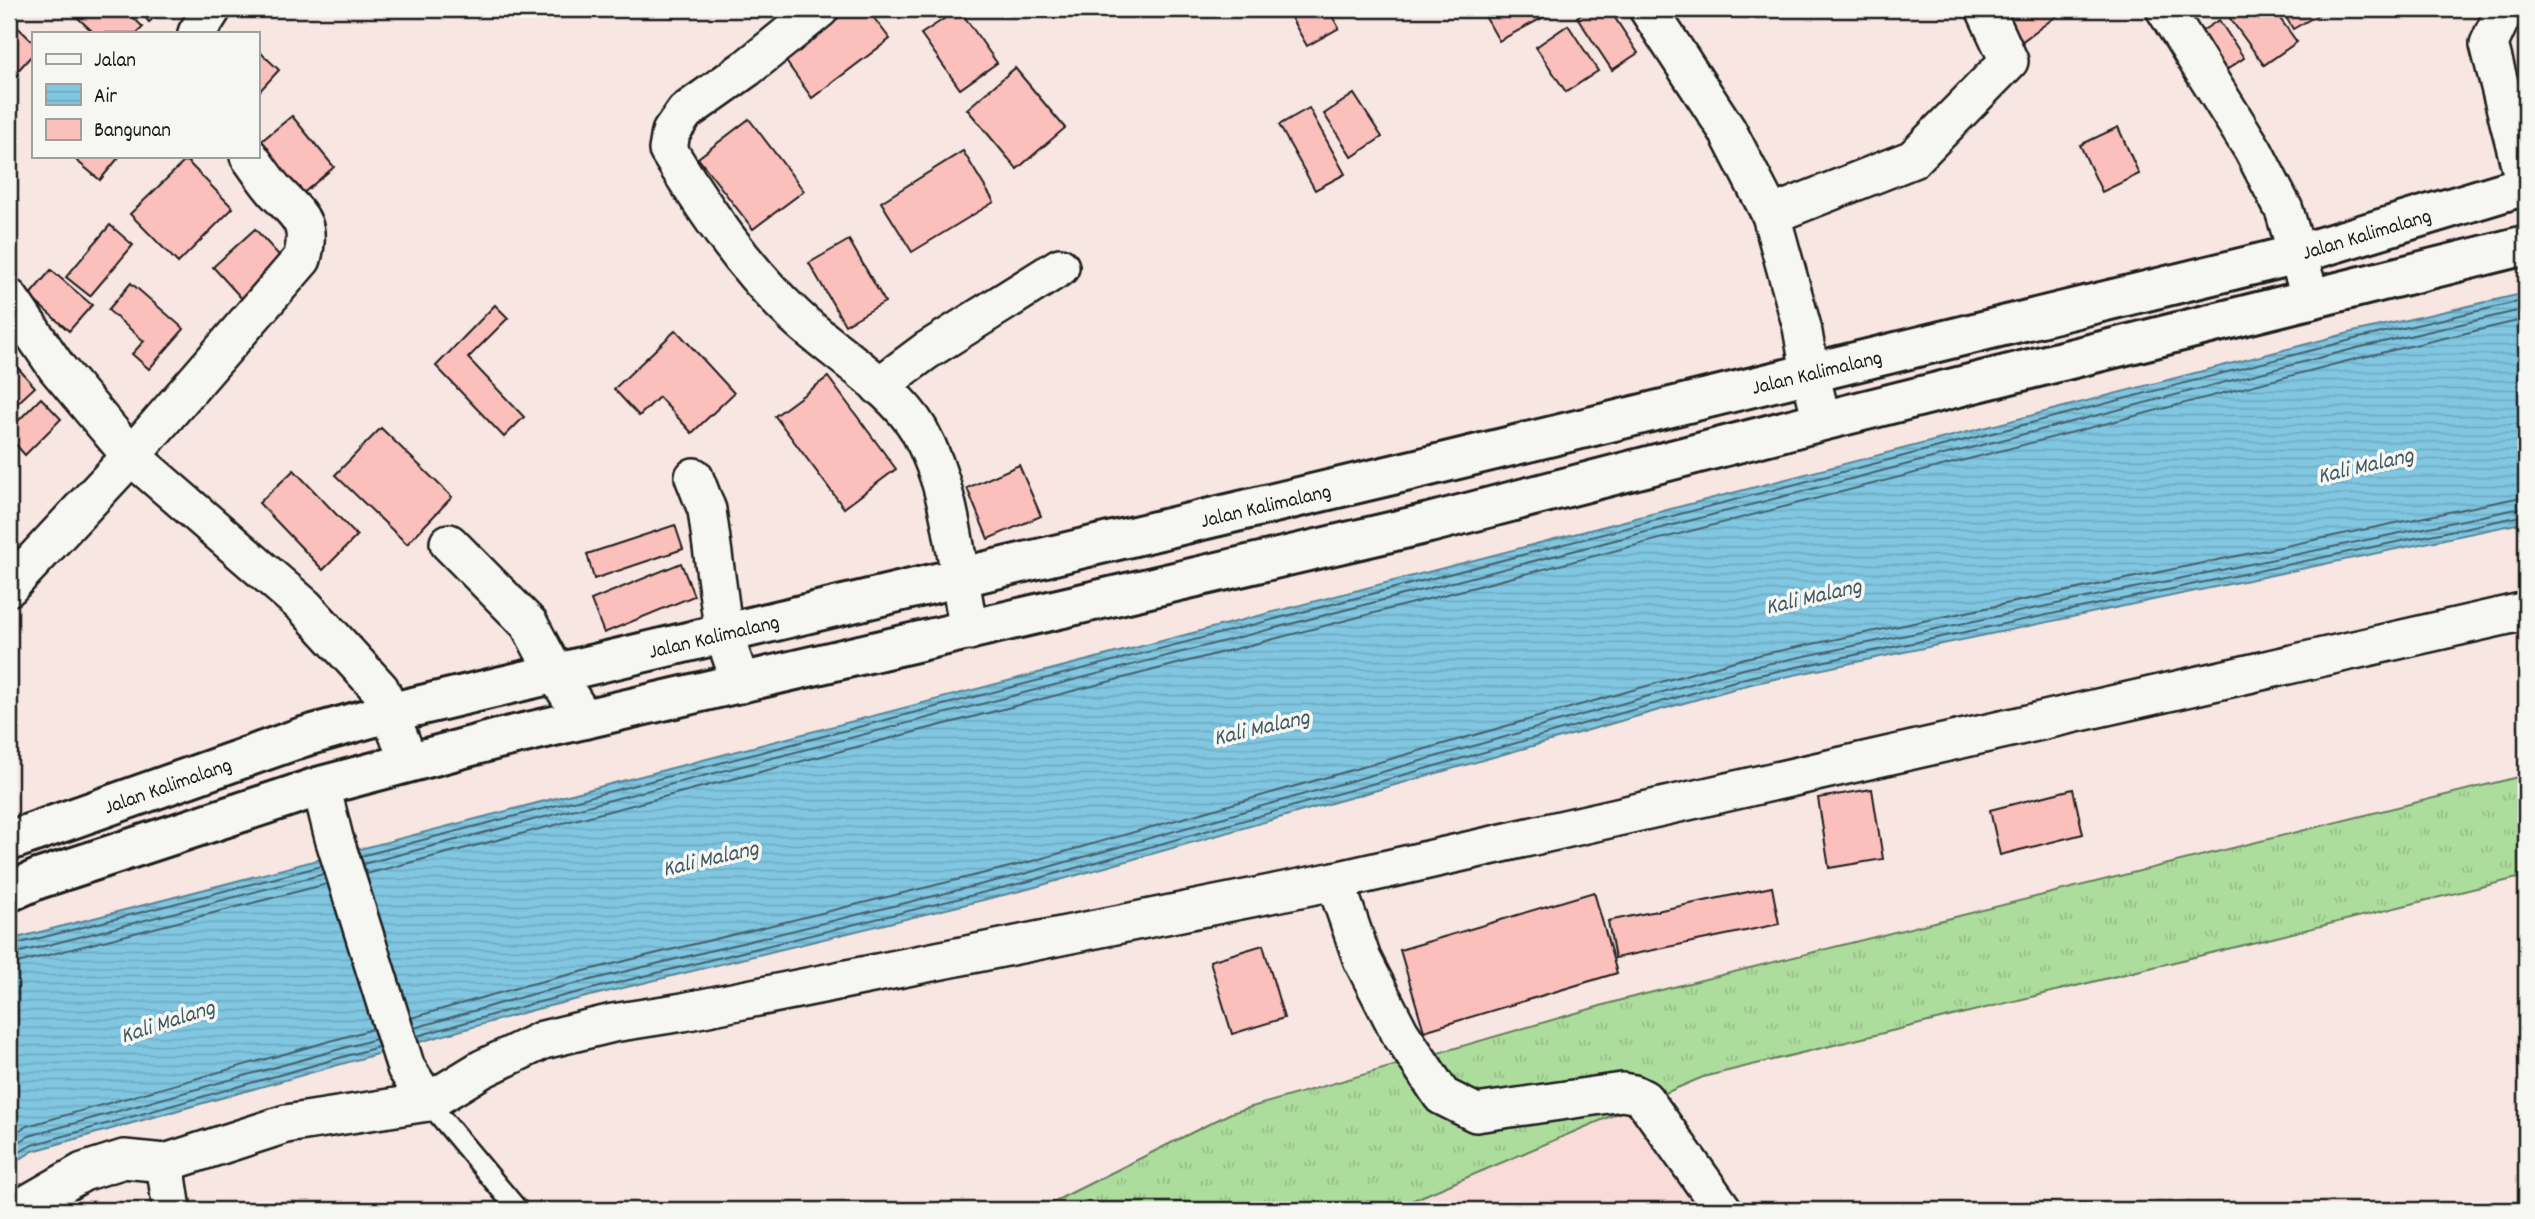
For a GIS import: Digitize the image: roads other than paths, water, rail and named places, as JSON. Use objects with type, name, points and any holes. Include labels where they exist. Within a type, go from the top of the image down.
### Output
[{"type":"main road","name":"Jalan Kalimalang","points":[[9,841],[303,737],[388,713],[1413,470],[2298,254],[2526,186]]},
{"type":"main road","points":[[9,892],[38,879],[321,786],[410,762],[584,719],[1429,523],[1822,421],[2526,246]]},
{"type":"main road","points":[[1413,470],[1429,523]]},
{"type":"street","points":[[198,32],[212,9]]},
{"type":"street","points":[[820,9],[747,68],[685,111],[671,132],[668,150],[689,185],[749,268],[792,314],[895,399],[918,429],[933,461],[953,530],[958,578],[969,631]]},
{"type":"street","points":[[1648,9],[1727,130],[1771,215],[1802,327],[1822,421]]},
{"type":"street","points":[[1771,215],[1913,159],[2009,61],[1985,9]]},
{"type":"street","points":[[2165,9],[2253,150],[2284,210],[2311,299]]},
{"type":"street","points":[[2505,9],[2489,44],[2526,186]]},
{"type":"street","points":[[2489,44],[2526,29]]},
{"type":"street","points":[[9,587],[131,456],[302,258],[307,241],[303,222],[274,190],[250,158]]},
{"type":"street","points":[[879,386],[926,351],[1060,267]]},
{"type":"street","points":[[9,298],[57,368],[131,456],[305,607],[380,689],[410,762]]},
{"type":"street","points":[[694,477],[709,521],[724,635],[741,684]]},
{"type":"street","points":[[449,543],[529,624],[584,719]]},
{"type":"street","points":[[17,1210],[83,1172],[124,1159],[165,1163],[286,1124],[428,1102],[482,1069],[543,1040],[601,1026],[683,1012],[1335,881],[2526,611]]},
{"type":"street","points":[[321,786],[334,838],[406,1068],[428,1102]]},
{"type":"street","points":[[1335,881],[1362,959],[1400,1033],[1442,1096],[1476,1113],[1622,1092],[1634,1094],[1644,1099],[1723,1210]]},
{"type":"street","points":[[165,1163],[172,1210]]},
{"type":"lane","points":[[428,1102],[518,1210]]},
{"type":"water","name":"Kali Malang","points":[[2526,293],[2526,522],[1751,684],[1028,889],[533,1010],[33,1151],[9,1166],[9,940],[2353,332]]}]
